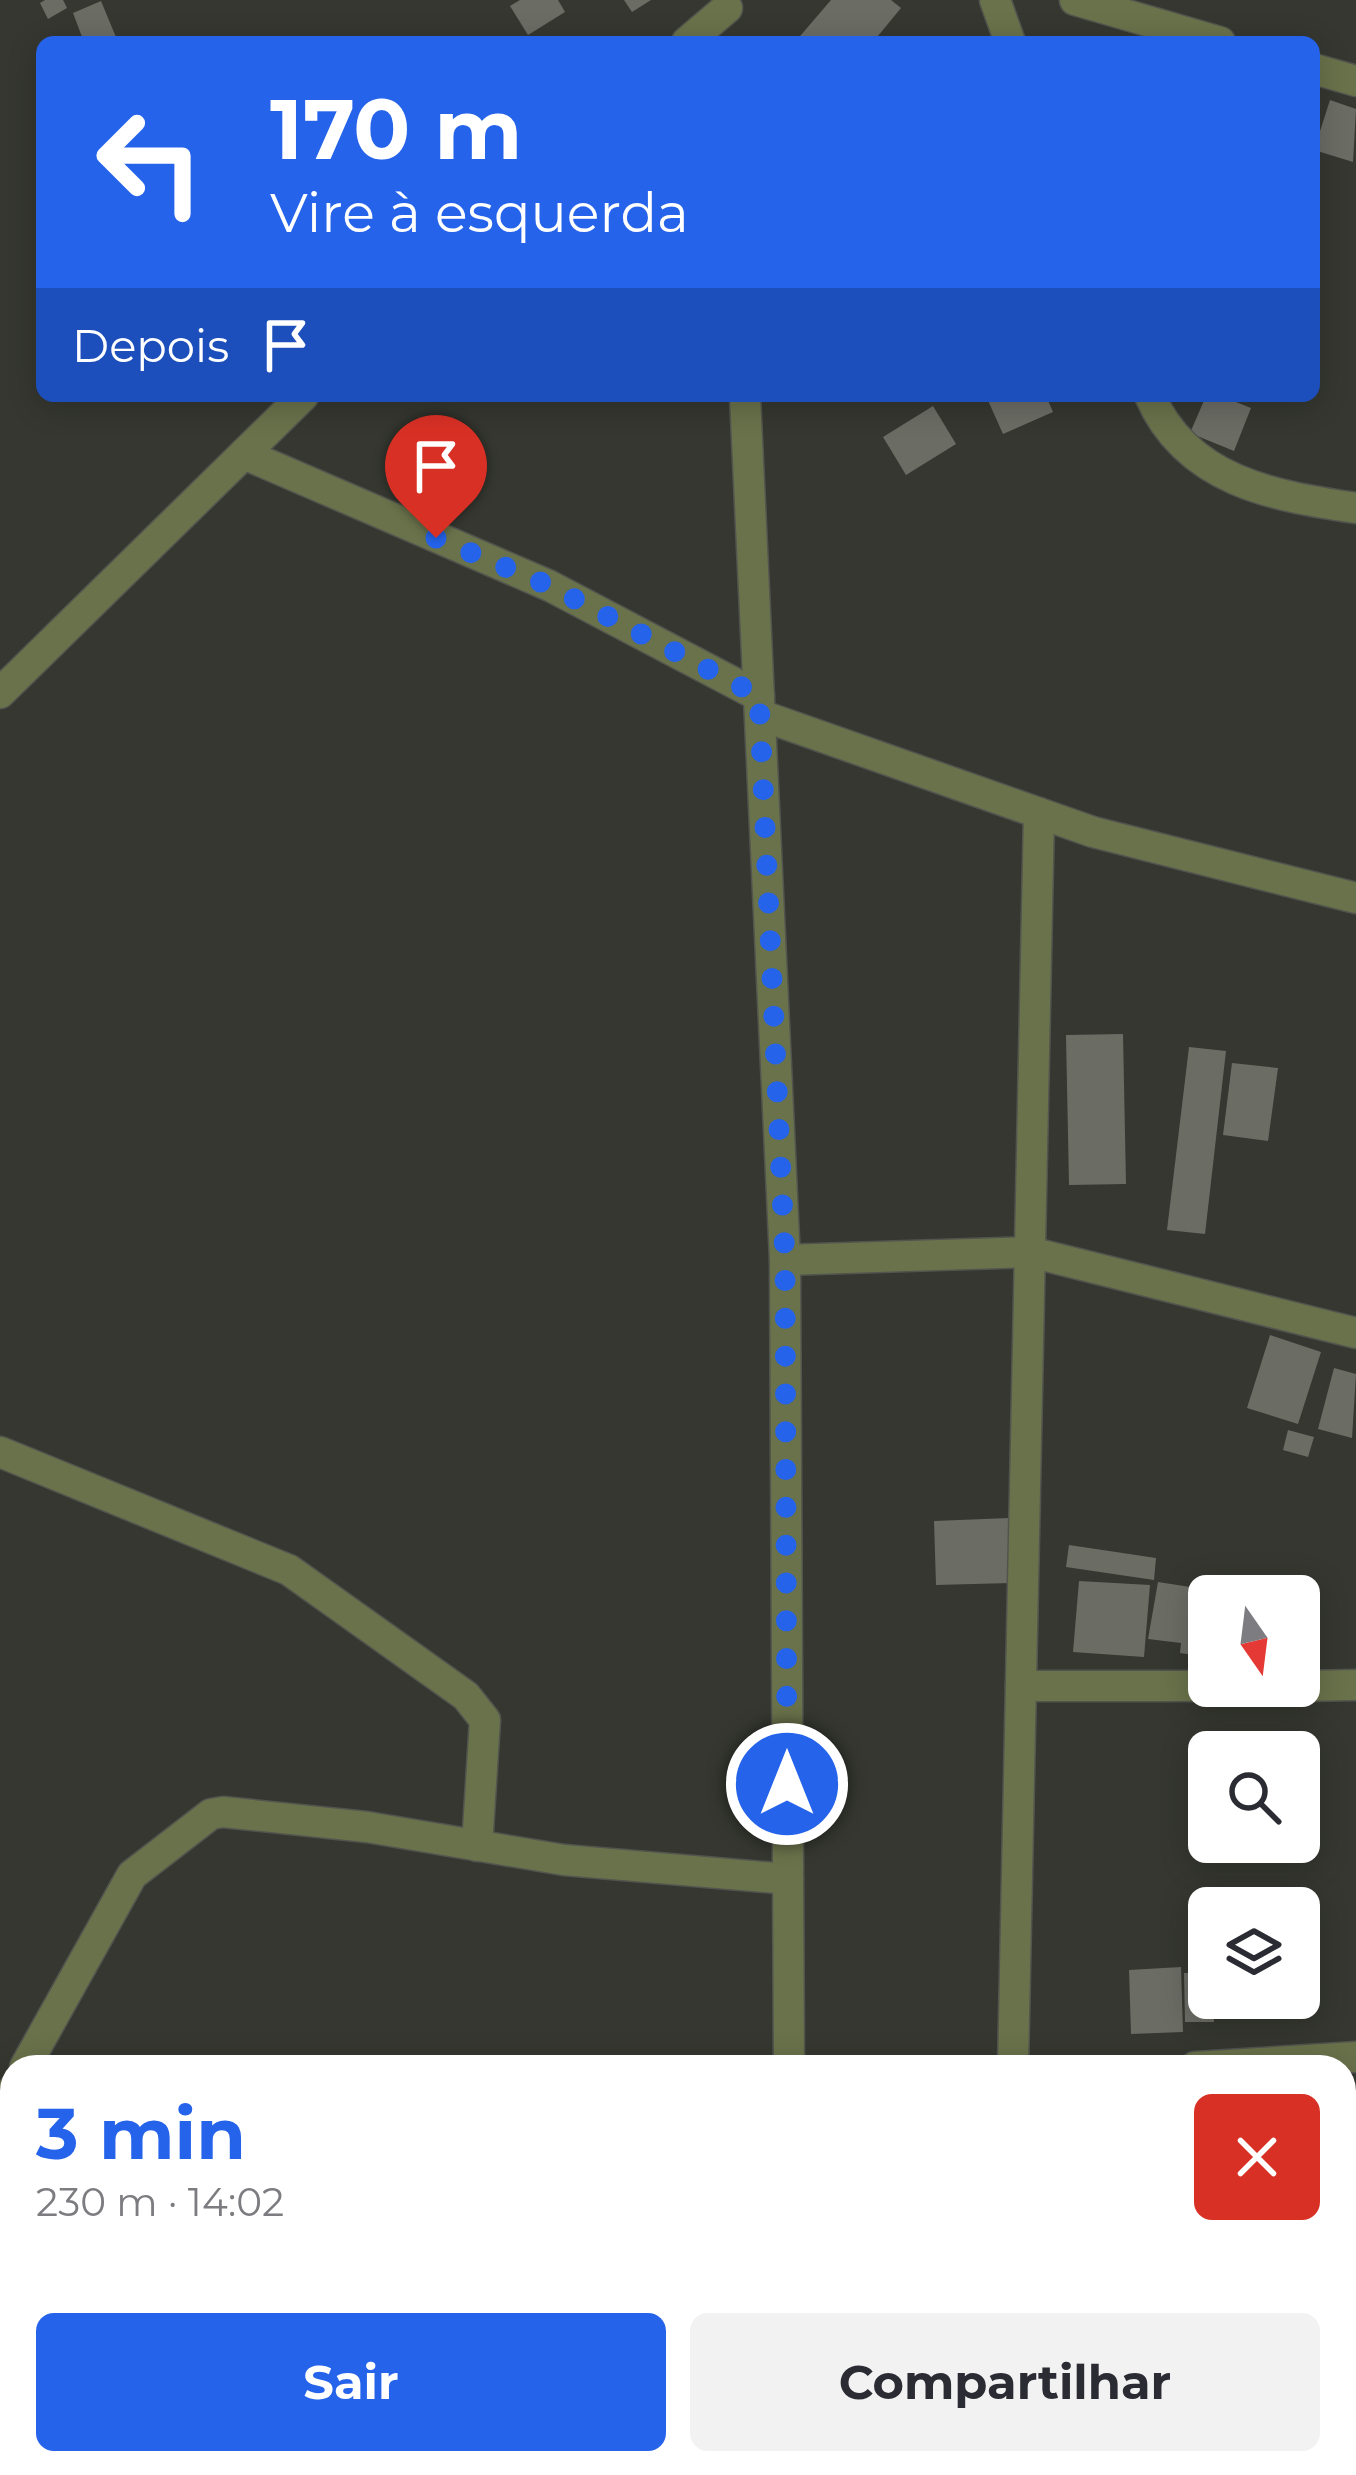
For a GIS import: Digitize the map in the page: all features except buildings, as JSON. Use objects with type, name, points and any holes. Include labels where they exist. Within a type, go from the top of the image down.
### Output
[{"type":"street","points":[[995,0],[1008,36]]},
{"type":"street","points":[[1075,0],[1199,36]]},
{"type":"street","points":[[693,36],[727,4]]},
{"type":"street","points":[[727,4],[729,36]]},
{"type":"street","points":[[1320,71],[1356,81]]},
{"type":"street","points":[[0,693],[297,402]]},
{"type":"street","points":[[745,402],[785,1260],[788,2055]]},
{"type":"street","points":[[1153,402],[1191,456],[1208,465],[1292,498],[1356,508]]},
{"type":"street","points":[[244,454],[550,586],[759,706],[1094,832],[1356,898]]},
{"type":"street","points":[[1013,2055],[1039,813]]},
{"type":"street","points":[[785,1260],[1030,1252],[1356,1334]]},
{"type":"street","points":[[0,1452],[289,1570],[466,1696],[485,1720],[477,1846]]},
{"type":"street","points":[[1320,1685],[1356,1685]]},
{"type":"street","points":[[1021,1686],[1188,1686]]},
{"type":"street","points":[[32,2055],[132,1875],[211,1814],[367,1827],[564,1860],[788,1880]]},
{"type":"route","points":[[436,538],[550,586],[759,696],[785,1260],[787,1784]]}]
